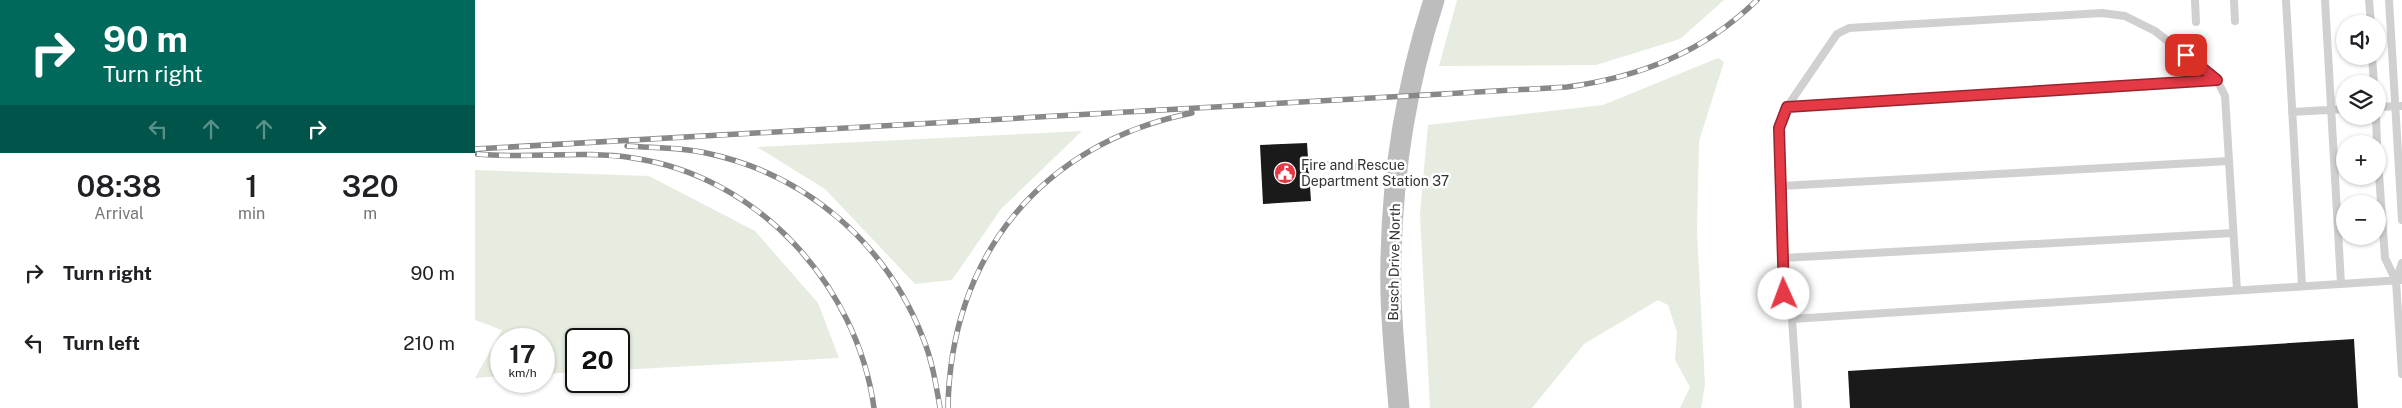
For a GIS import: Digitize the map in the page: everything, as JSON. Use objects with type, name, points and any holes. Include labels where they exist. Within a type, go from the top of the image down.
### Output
[{"type":"street","name":"Busch Drive North","points":[[1399,408],[1391,294],[1398,168],[1407,95],[1433,0]]},
{"type":"lane","points":[[2195,0],[2196,22]]},
{"type":"lane","points":[[2234,0],[2235,22]]},
{"type":"lane","points":[[2286,0],[2302,286]]},
{"type":"lane","points":[[2325,0],[2341,284]]},
{"type":"lane","points":[[2369,0],[2370,15]]},
{"type":"lane","points":[[2389,0],[2399,106],[2402,220]]},
{"type":"lane","points":[[1798,408],[1792,319],[1784,294],[1779,128],[1787,107],[1837,34],[1849,28],[2102,13],[2125,16],[2155,31],[2217,80],[2225,96],[2237,290]]},
{"type":"lane","points":[[1787,107],[2217,80]]},
{"type":"lane","points":[[2386,107],[2399,106]]},
{"type":"lane","points":[[2292,112],[2336,110]]},
{"type":"lane","points":[[1781,186],[2229,161]]},
{"type":"lane","points":[[1322,165],[1398,168]]},
{"type":"lane","points":[[2380,185],[2385,258],[2399,280]]},
{"type":"lane","points":[[1783,258],[2233,233]]},
{"type":"lane","points":[[2402,263],[2399,280],[2402,374]]},
{"type":"lane","points":[[1792,319],[2399,280]]},
{"type":"shaded area","points":[[1457,0],[1724,0],[1680,39],[1596,65],[1439,66]]},
{"type":"shaded area","points":[[1718,58],[1724,62],[1699,141],[1697,232],[1705,385],[1701,408],[1680,408],[1690,387],[1675,360],[1677,332],[1668,305],[1658,300],[1584,344],[1532,408],[1430,408],[1420,214],[1428,125],[1603,105]]},
{"type":"shaded area","points":[[1082,131],[1001,209],[952,280],[915,284],[825,189],[757,147]]},
{"type":"shaded area","points":[[475,170],[649,176],[755,231],[818,303],[839,358],[630,369],[630,328],[565,328],[565,373],[555,373],[555,328],[497,328],[475,320]]},
{"type":"shaded area","points":[[490,351],[490,377],[475,378]]},
{"type":"building","name":"Fire and Rescue Department Station 37","points":[[1307,143],[1311,201],[1263,204],[1260,145]]},
{"type":"building","points":[[2354,339],[2358,408],[1850,408],[1848,371]]},
{"type":"railway","points":[[475,149],[1567,87],[1594,83],[1620,76],[1670,59],[1693,48],[1715,34],[1757,0]]},
{"type":"railway","points":[[948,408],[953,353],[966,302],[987,256],[1015,215],[1049,179],[1091,150],[1139,128],[1192,113]]},
{"type":"railway","points":[[627,146],[696,151],[743,163],[777,177],[809,196],[838,218],[864,243],[888,272],[907,304],[929,355],[940,408]]},
{"type":"railway","points":[[477,154],[516,156],[594,155],[633,158],[679,169],[721,187],[760,213],[794,244],[823,280],[847,320],[864,363],[874,408]]},
{"type":"place","name":"Fire and Rescue Department Station 37","points":[[1285,173]]},
{"type":"route","points":[[1784,294],[1779,128],[1787,107],[2217,80],[2186,55]]}]
